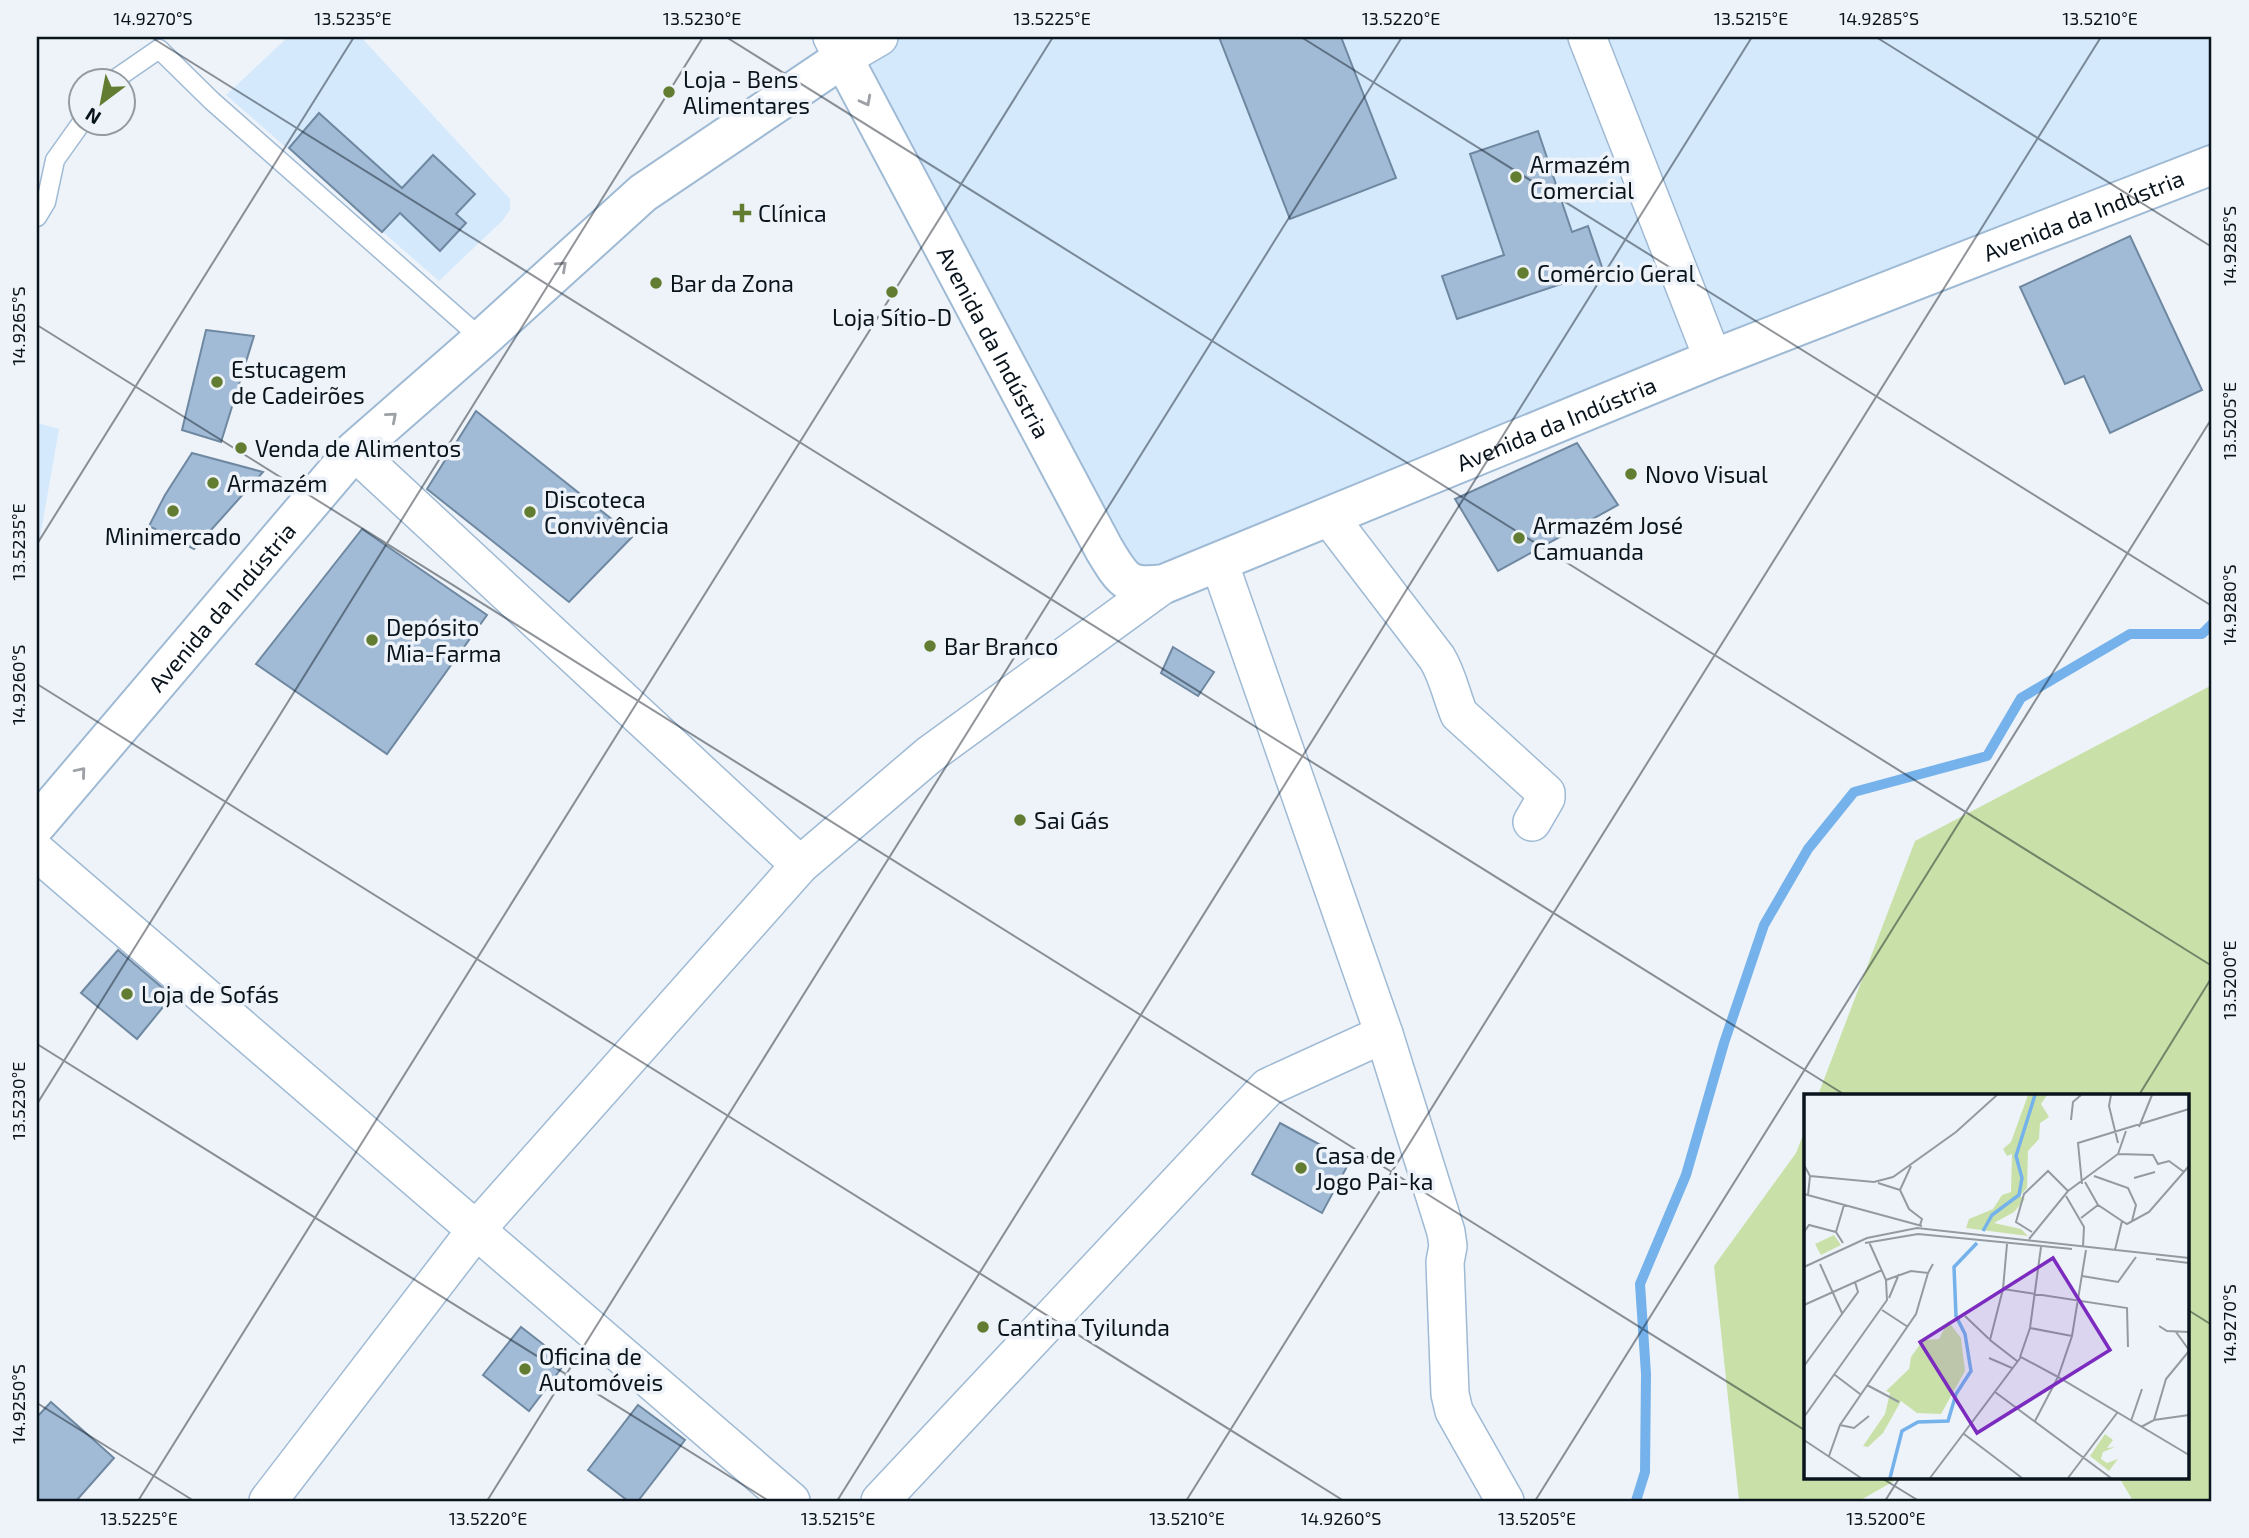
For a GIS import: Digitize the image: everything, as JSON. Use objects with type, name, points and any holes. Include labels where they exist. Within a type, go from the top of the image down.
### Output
[{"type":"street","points":[[837,47],[879,37]]},
{"type":"street","points":[[1587,37],[1713,359]]},
{"type":"street","name":"Avenida da Indústria","points":[[37,824],[354,451],[643,193],[837,47],[1104,549],[1121,576],[1142,587],[1164,584],[1713,359],[2212,165]]},
{"type":"street","points":[[354,451],[800,865]]},
{"type":"street","points":[[1330,518],[1441,665],[1460,714],[1546,793],[1546,798],[1532,822]]},
{"type":"street","points":[[1219,562],[1384,1034],[1446,1232],[1450,1394],[1454,1411],[1505,1501]]},
{"type":"street","points":[[268,1501],[476,1230],[800,865],[929,755],[1164,584]]},
{"type":"street","points":[[37,852],[791,1501]]},
{"type":"street","points":[[880,1501],[1268,1087],[1384,1034]]},
{"type":"lane","points":[[134,66],[159,49],[222,110],[482,339]]},
{"type":"lane","points":[[37,217],[46,202],[55,160],[72,136]]},
{"type":"shaded area","points":[[288,37],[361,37],[510,199],[510,210],[503,220],[439,281],[226,95]]},
{"type":"shaded area","points":[[832,37],[2212,37],[2212,165],[1142,587]]},
{"type":"shaded area","points":[[37,423],[59,429],[37,555]]},
{"type":"green space","points":[[2212,685],[2212,1501],[2133,1501],[2118,1478],[2190,1478],[2190,1094],[1818,1094],[1915,841]]},
{"type":"green space","points":[[1804,1132],[1804,1478],[1899,1478],[1859,1501],[1739,1501],[1714,1266],[1796,1153]]},
{"type":"building","points":[[1219,37],[1341,37],[1396,178],[1290,219]]},
{"type":"building","points":[[319,113],[402,188],[433,155],[475,194],[456,214],[466,223],[440,251],[400,213],[382,232],[289,148]]},
{"type":"building","points":[[1538,131],[1572,232],[1588,226],[1603,270],[1457,319],[1442,276],[1504,255],[1470,154]]},
{"type":"building","points":[[2130,236],[2202,390],[2110,433],[2084,376],[2065,384],[2020,287]]},
{"type":"building","name":"Estucagem de Cadeirões","points":[[206,330],[254,336],[221,442],[182,430]]},
{"type":"building","name":"Discoteca Convivência","points":[[476,411],[633,536],[569,602],[427,489]]},
{"type":"building","name":"Armazém José Camuanda","points":[[1577,443],[1618,505],[1498,571],[1455,499]]},
{"type":"building","name":"Armazém","points":[[192,453],[263,472],[194,549],[149,526]]},
{"type":"building","name":"Depósito Mia-Farma","points":[[362,529],[487,615],[387,754],[256,664]]},
{"type":"building","points":[[1173,647],[1214,672],[1198,696],[1161,673]]},
{"type":"building","name":"Loja de Sofás","points":[[118,950],[172,996],[137,1039],[81,993]]},
{"type":"building","name":"Casa de Jogo Pai-ka","points":[[1280,1123],[1350,1161],[1322,1213],[1252,1174]]},
{"type":"building","name":"Oficina de Automóveis","points":[[521,1327],[566,1362],[529,1411],[483,1375]]},
{"type":"building","points":[[51,1402],[114,1458],[76,1501],[37,1501],[37,1417]]},
{"type":"building","points":[[638,1405],[685,1440],[638,1501],[628,1501],[588,1470]]},
{"type":"waterway","points":[[1636,1501],[1645,1472],[1646,1374],[1640,1284],[1686,1175],[1724,1043],[1764,925],[1808,849],[1854,792],[1987,756],[2021,698],[2130,634],[2202,634],[2212,624]]},
{"type":"place","name":"Loja - Bens Alimentares","points":[[669,92]]},
{"type":"place","name":"Armazém Comercial","points":[[1516,177]]},
{"type":"place","name":"Clínica","points":[[742,213]]},
{"type":"place","name":"Comércio Geral","points":[[1523,273]]},
{"type":"place","name":"Bar da Zona","points":[[656,283]]},
{"type":"place","name":"Loja Sítio-D","points":[[892,292]]},
{"type":"place","name":"Estucagem de Cadeirões","points":[[217,382]]},
{"type":"place","name":"Venda de Alimentos","points":[[241,448]]},
{"type":"place","name":"Novo Visual","points":[[1631,474]]},
{"type":"place","name":"Armazém","points":[[213,483]]},
{"type":"place","name":"Minimercado","points":[[173,511]]},
{"type":"place","name":"Discoteca Convivência","points":[[530,512]]},
{"type":"place","name":"Armazém José Camuanda","points":[[1519,538]]},
{"type":"place","name":"Depósito Mia-Farma","points":[[372,640]]},
{"type":"place","name":"Bar Branco","points":[[930,646]]},
{"type":"place","name":"Sai Gás","points":[[1020,820]]},
{"type":"place","name":"Loja de Sofás","points":[[127,994]]},
{"type":"place","name":"Casa de Jogo Pai-ka","points":[[1301,1168]]},
{"type":"place","name":"Cantina Tyilunda","points":[[983,1327]]},
{"type":"place","name":"Oficina de Automóveis","points":[[525,1369]]}]
